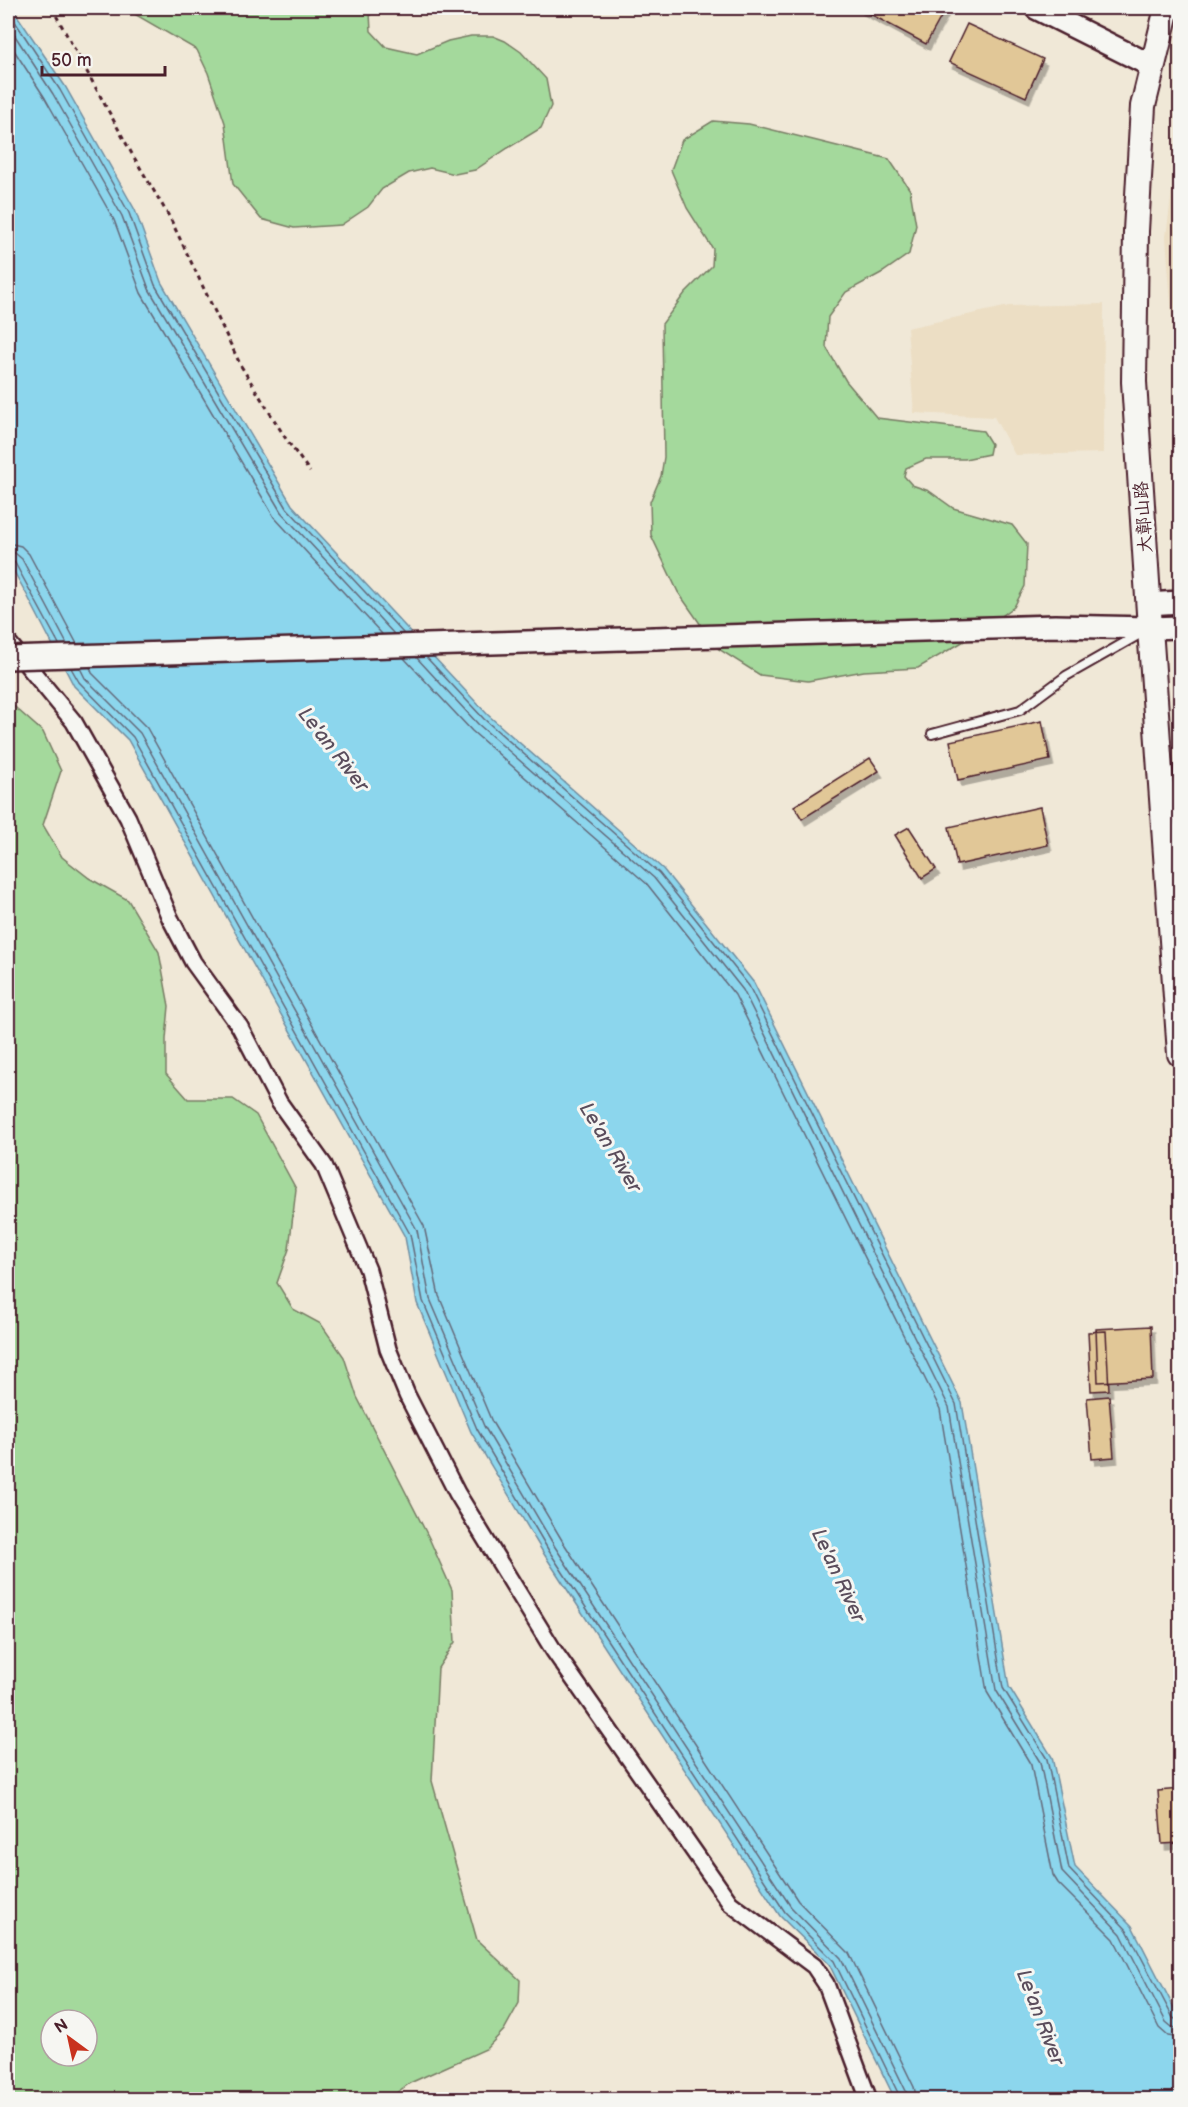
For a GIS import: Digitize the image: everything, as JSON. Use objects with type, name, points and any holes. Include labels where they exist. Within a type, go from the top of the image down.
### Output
[{"type":"main road","name":"大鄣山路","points":[[1171,10],[1152,66],[1143,106],[1136,231],[1134,382],[1180,1054]]},
{"type":"street","points":[[1036,8],[1152,66]]},
{"type":"street","points":[[1148,604],[1180,602]]},
{"type":"street","points":[[8,658],[1055,626],[1180,627]]},
{"type":"street","points":[[8,642],[74,722],[128,818],[170,918],[193,962],[240,1027],[279,1102],[324,1165],[368,1270],[388,1348],[407,1395],[457,1493],[554,1651],[730,1903],[814,1966],[826,1984],[869,2100]]},
{"type":"lane","points":[[932,734],[1020,710],[1066,676],[1150,628]]},
{"type":"path","points":[[52,8],[170,218],[242,366],[286,439],[310,472]]},
{"type":"shaded area","points":[[1180,128],[1180,423],[1166,237]]},
{"type":"shaded area","points":[[1104,304],[1103,453],[1015,455],[994,417],[914,413],[907,328],[1009,306]]},
{"type":"green space","points":[[128,8],[366,8],[370,13],[371,31],[386,47],[417,54],[448,41],[471,36],[493,36],[521,52],[546,79],[551,106],[541,128],[475,170],[455,174],[430,168],[409,173],[382,189],[368,207],[341,225],[294,228],[261,219],[233,184],[225,123],[208,73],[197,50],[131,12]]},
{"type":"green space","points":[[713,121],[749,124],[889,159],[910,190],[916,225],[909,254],[883,272],[846,292],[828,317],[826,347],[846,381],[877,418],[983,431],[991,444],[989,454],[965,459],[926,459],[906,468],[904,476],[912,485],[929,491],[953,508],[1012,525],[1027,544],[1025,586],[1014,607],[978,633],[918,668],[864,671],[808,681],[760,675],[717,648],[678,592],[651,535],[650,502],[661,476],[664,457],[662,324],[685,293],[712,266],[713,249],[687,208],[671,170],[682,140]]},
{"type":"green space","points":[[8,701],[43,732],[61,771],[43,825],[62,857],[89,878],[128,900],[159,952],[169,1006],[166,1074],[188,1099],[233,1099],[256,1115],[296,1189],[289,1249],[277,1283],[293,1309],[321,1324],[344,1357],[357,1397],[429,1538],[452,1590],[455,1642],[438,1668],[432,1781],[477,1940],[520,1980],[519,2003],[504,2030],[486,2049],[410,2083],[388,2099],[8,2099]]},
{"type":"water","name":"Le'an River","points":[[8,8],[12,8],[65,86],[135,210],[161,282],[292,505],[488,715],[663,869],[754,983],[962,1403],[1009,1687],[1052,1757],[1075,1867],[1132,1926],[1179,2018],[1180,2099],[895,2099],[829,1964],[780,1916],[544,1554],[471,1432],[417,1303],[405,1237],[128,740],[74,686],[8,561]]},
{"type":"building","points":[[859,8],[946,8],[926,44]]},
{"type":"building","points":[[967,24],[1043,59],[1026,97],[949,62]]},
{"type":"building","points":[[1042,721],[1050,760],[958,780],[950,741]]},
{"type":"building","points":[[870,758],[879,771],[802,819],[794,806]]},
{"type":"building","points":[[1040,807],[1048,845],[957,865],[949,827]]},
{"type":"building","points":[[909,827],[936,869],[922,878],[895,835]]},
{"type":"building","points":[[1151,1326],[1153,1379],[1098,1382],[1096,1329]]},
{"type":"building","points":[[1106,1331],[1109,1390],[1091,1391],[1088,1332]]},
{"type":"building","points":[[1109,1396],[1114,1457],[1092,1459],[1087,1398]]},
{"type":"building","points":[[1180,1789],[1180,1843],[1162,1844],[1158,1791]]}]
